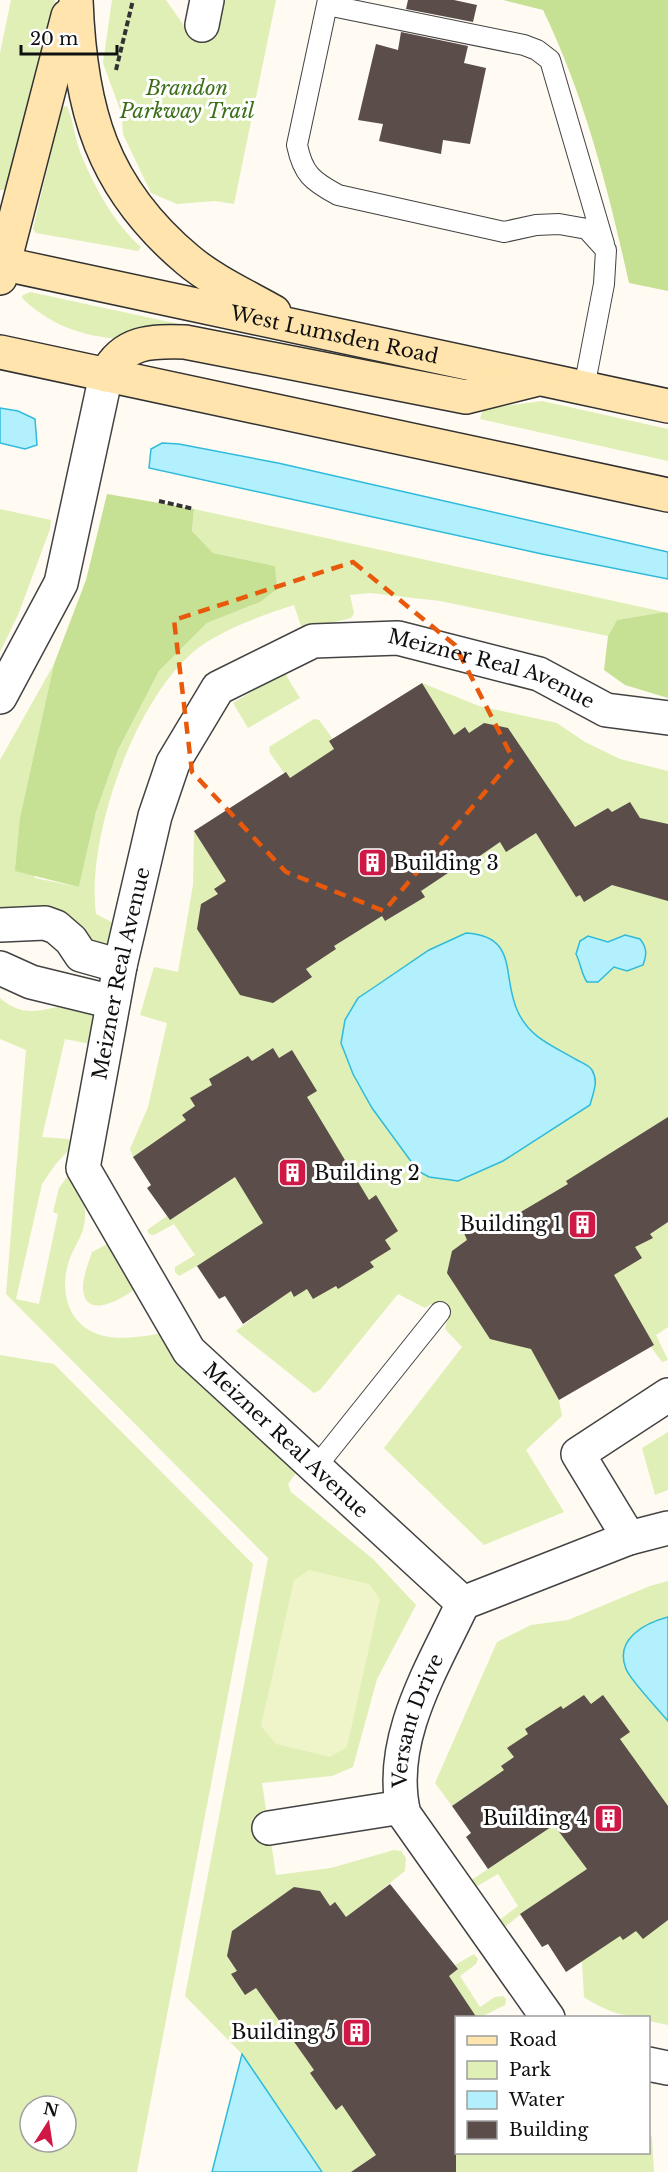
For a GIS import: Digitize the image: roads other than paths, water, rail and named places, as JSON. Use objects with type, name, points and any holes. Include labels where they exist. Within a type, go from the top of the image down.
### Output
[{"type":"main road","points":[[1,268],[74,0]]},
{"type":"main road","points":[[74,0],[88,106],[108,164],[127,195],[153,228],[190,261],[299,327]]},
{"type":"main road","name":"West Lumsden Road","points":[[1,268],[299,327],[668,406]]},
{"type":"main road","points":[[106,375],[123,351],[147,342],[166,341],[185,342],[466,398],[538,378]]},
{"type":"main road","points":[[0,352],[668,495]]},
{"type":"street","points":[[0,697],[61,584],[106,375]]},
{"type":"street","name":"Meizner Real Avenue","points":[[463,1603],[189,1352],[83,1168],[120,966],[155,816],[173,763],[218,688],[313,641],[398,638],[539,674],[606,710],[668,718]]},
{"type":"street","points":[[0,925],[45,923],[63,934],[81,955],[120,966]]},
{"type":"street","points":[[63,990],[81,955]]},
{"type":"street","points":[[0,968],[31,982],[114,1002]]},
{"type":"street","points":[[629,1538],[578,1454],[668,1395]]},
{"type":"street","points":[[463,1603],[629,1538],[668,1528]]},
{"type":"street","name":"Versant Drive","points":[[463,1603],[413,1707],[398,1783],[402,1807],[404,1814],[547,2016]]},
{"type":"street","points":[[269,1828],[402,1807]]},
{"type":"street","points":[[650,2064],[668,2068]]},
{"type":"lane","points":[[584,388],[604,284],[606,250],[550,60],[537,50],[524,45],[328,3],[297,145],[301,166],[316,183],[338,195],[504,232],[536,225],[559,224],[587,230],[606,250]]},
{"type":"lane","points":[[315,1467],[440,1312]]},
{"type":"water","points":[[0,408],[18,411],[35,419],[37,445],[25,449],[0,443]]},
{"type":"water","points":[[162,443],[179,444],[278,463],[668,552],[668,579],[542,554],[149,468],[151,449]]},
{"type":"water","points":[[466,933],[483,936],[495,942],[502,950],[513,999],[523,1021],[543,1040],[589,1067],[594,1074],[595,1083],[590,1105],[503,1161],[458,1181],[429,1177],[418,1171],[372,1108],[353,1074],[341,1043],[345,1020],[358,998],[429,950]]},
{"type":"water","points":[[625,935],[640,939],[644,945],[646,951],[643,965],[627,971],[614,967],[598,982],[587,982],[576,954],[580,941],[588,936],[608,942]]},
{"type":"water","points":[[668,1617],[668,1721],[633,1681],[623,1658],[624,1649],[634,1634],[650,1623]]},
{"type":"water","points":[[242,2054],[322,2172],[212,2172]]},
{"type":"place","name":"Building 3","points":[[372,863]]},
{"type":"place","name":"Building 2","points":[[293,1173]]},
{"type":"place","name":"Building 1","points":[[583,1224]]},
{"type":"place","name":"Building 4","points":[[609,1818]]},
{"type":"place","name":"Building 5","points":[[357,2032]]},
{"type":"park label","name":"Brandon Parkway Trail","points":[[187,100]]}]
